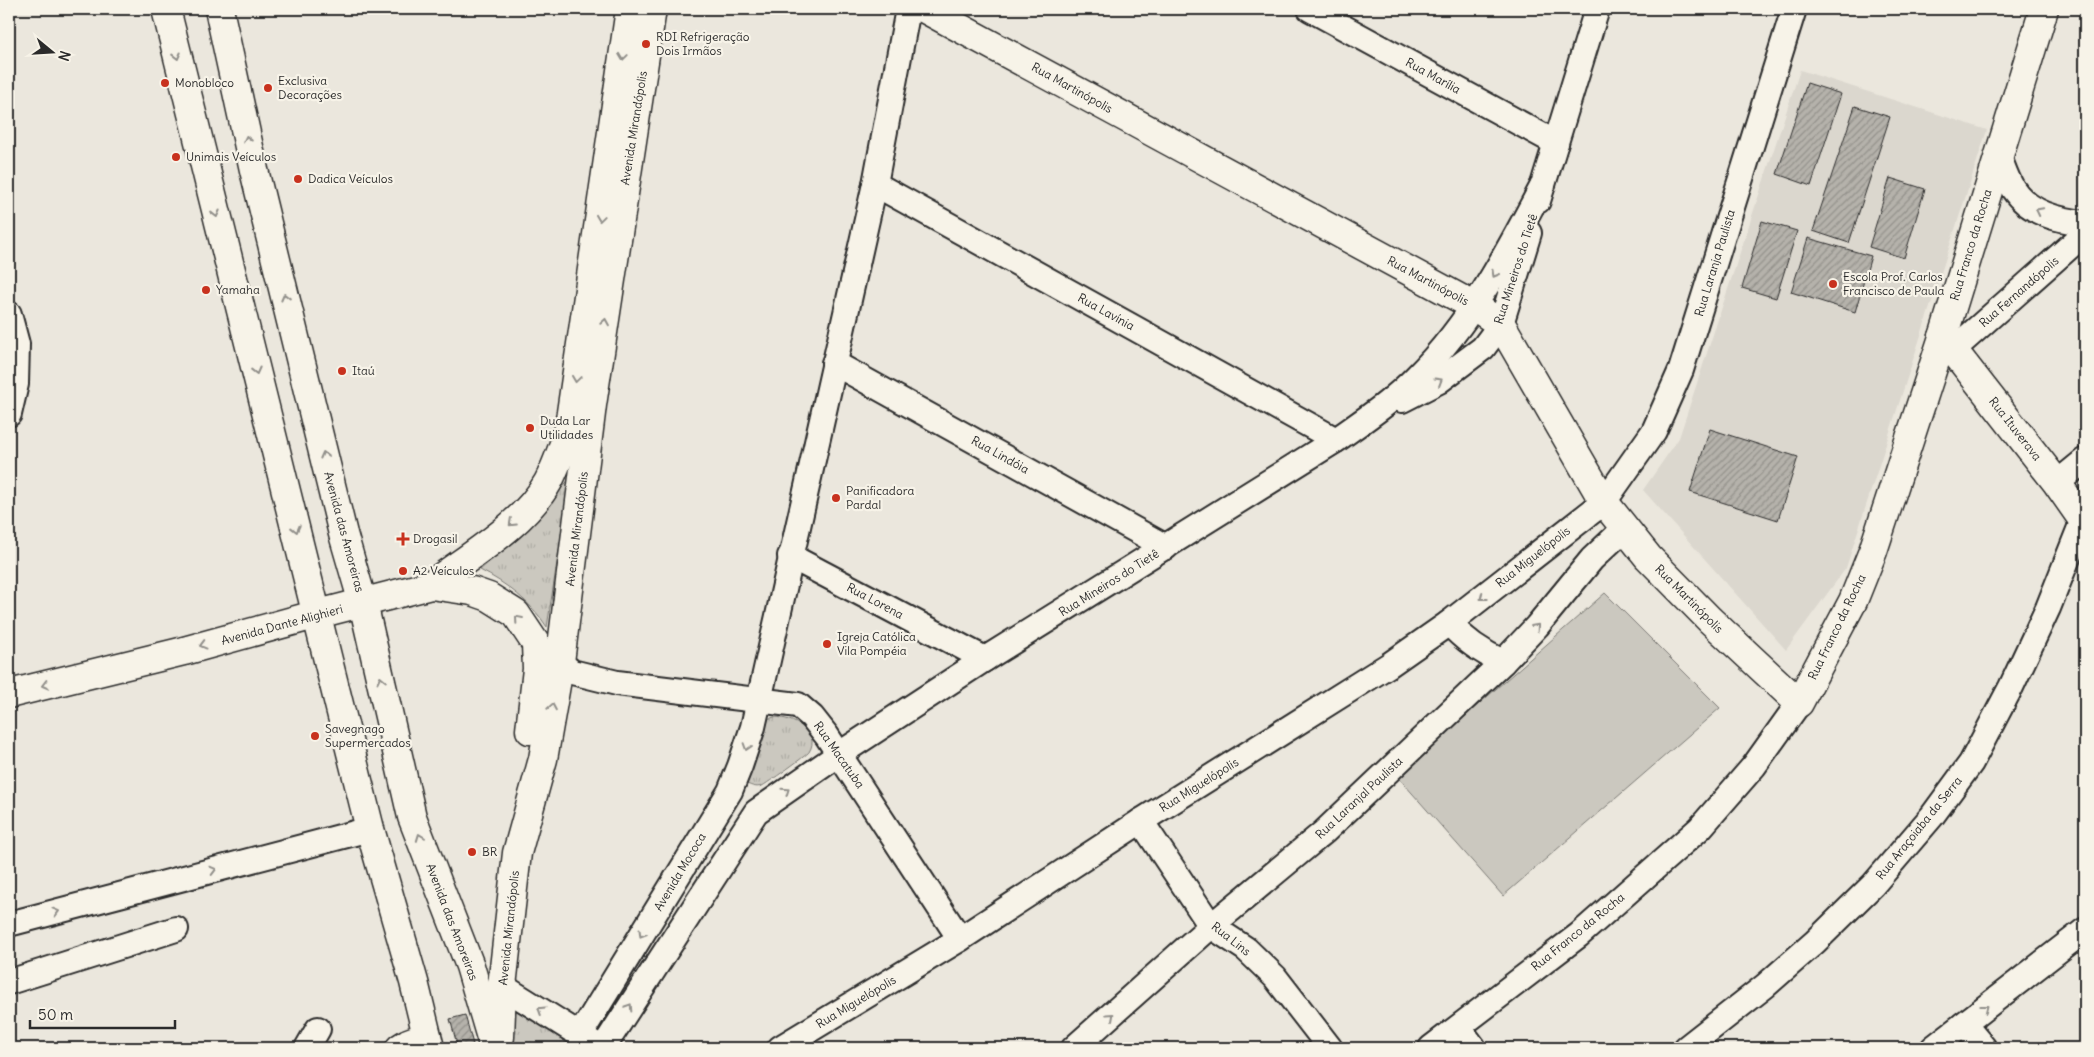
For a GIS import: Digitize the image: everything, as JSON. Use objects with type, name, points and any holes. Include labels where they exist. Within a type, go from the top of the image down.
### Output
[{"type":"main road","points":[[166,9],[370,829],[414,982],[428,1042],[408,1043],[400,1048]]},
{"type":"main road","name":"Avenida das Amoreiras","points":[[219,9],[254,170],[343,534],[363,603],[412,817],[470,966],[494,1048]]},
{"type":"main road","name":"Avenida Mirandópolis","points":[[430,585],[502,532],[531,505],[547,484],[568,433],[630,9]]},
{"type":"main road","name":"Avenida Mirandópolis","points":[[501,1048],[502,986],[517,853],[543,759],[560,662],[592,405],[652,9]]},
{"type":"main road","name":"Rua Martinópolis","points":[[925,9],[1474,306],[1501,324],[1604,502],[1648,557],[1682,592],[1799,703]]},
{"type":"main road","name":"Rua Franco da Rocha","points":[[1799,703],[1853,602],[1948,344],[1999,157],[2044,9]]},
{"type":"main road","name":"Rua Ituverava","points":[[1948,344],[2057,482],[2084,522]]},
{"type":"main road","name":"Avenida Dante Alighieri","points":[[9,694],[184,651],[430,585],[472,591],[489,597],[516,614],[536,644],[538,669],[517,853]]},
{"type":"street","name":"Avenida Mococa","points":[[580,1035],[730,790],[740,766],[760,700],[790,556],[875,184],[908,9]]},
{"type":"street","name":"Rua Marília","points":[[1310,9],[1556,143]]},
{"type":"street","name":"Rua Mineiros do Tietê","points":[[1379,410],[1418,392],[1455,370],[1483,348],[1501,324],[1597,9]]},
{"type":"street","name":"Rua Laranja Paulista","points":[[1604,502],[1654,431],[1681,370],[1794,9]]},
{"type":"street","points":[[1999,157],[2013,189],[2032,208],[2057,219],[2085,223]]},
{"type":"street","name":"Rua Lavínia","points":[[875,184],[1336,440]]},
{"type":"street","name":"Rua Mineiros do Tietê","points":[[838,755],[985,659],[1166,548],[1336,440],[1379,410],[1417,376],[1444,347],[1474,306],[1498,269],[1543,185]]},
{"type":"street","name":"Rua Fernandópolis","points":[[1948,344],[2085,233]]},
{"type":"street","points":[[9,314],[16,344],[16,384],[9,414]]},
{"type":"street","name":"Rua Lindóia","points":[[834,363],[1166,548]]},
{"type":"street","points":[[2057,482],[2085,460]]},
{"type":"street","name":"Rua Miguelópolis","points":[[780,1048],[960,939],[1389,665],[1449,623],[1604,502]]},
{"type":"street","name":"Rua Araçoiaba da Serra","points":[[1686,1048],[1765,986],[1815,942],[1873,885],[1932,816],[1970,763],[2012,687],[2084,522]]},
{"type":"street","name":"Rua Laranjal Paulista","points":[[1074,1048],[1212,926],[1324,832],[1503,662],[1537,626],[1592,559],[1625,528]]},
{"type":"street","name":"Rua Lorena","points":[[790,556],[985,659]]},
{"type":"street","points":[[1449,623],[1474,647],[1503,662]]},
{"type":"street","name":"Rua Macatuba","points":[[536,644],[572,672],[617,683],[798,705],[812,717],[858,782],[960,939]]},
{"type":"street","name":"Rua Franco da Rocha","points":[[1431,1048],[1579,935],[1700,828],[1754,766],[1799,703]]},
{"type":"street","points":[[502,986],[602,1048],[756,812],[838,755]]},
{"type":"street","points":[[730,790],[756,812]]},
{"type":"street","name":"Rua Lins","points":[[1142,821],[1212,926],[1246,949],[1275,977],[1330,1048]]},
{"type":"street","points":[[9,924],[370,829]]},
{"type":"street","points":[[9,982],[176,929]]},
{"type":"street","points":[[1933,1048],[2085,930]]},
{"type":"street","points":[[1964,1024],[1984,1048]]},
{"type":"street","points":[[1459,1028],[1474,1048]]},
{"type":"shaded area","name":"Escola Prof. Carlos Francisco de Paula","points":[[1800,70],[1987,130],[1846,568],[1786,650],[1643,490],[1679,438]]},
{"type":"green space","points":[[570,478],[547,627],[526,601],[480,570],[538,517]]},
{"type":"green space","points":[[1605,593],[1720,708],[1503,896],[1397,776]]},
{"type":"green space","points":[[775,717],[789,720],[803,727],[811,738],[812,745],[807,754],[778,776],[762,786],[752,786],[747,784],[744,775],[766,719]]},
{"type":"green space","points":[[509,1006],[578,1048],[503,1048]]},
{"type":"building","points":[[1807,83],[1841,94],[1811,186],[1777,174]]},
{"type":"building","points":[[1855,106],[1890,117],[1849,243],[1813,231]]},
{"type":"building","points":[[1890,178],[1925,189],[1904,258],[1869,247]]},
{"type":"building","points":[[1762,221],[1797,231],[1776,298],[1742,288]]},
{"type":"building","points":[[1808,238],[1871,256],[1855,312],[1791,292]]},
{"type":"building","points":[[1710,429],[1798,457],[1778,520],[1690,492]]},
{"type":"building","points":[[465,1015],[474,1048],[458,1048],[450,1019]]},
{"type":"place","name":"RDI Refrigeração Dois Irmãos","points":[[646,44]]},
{"type":"place","name":"Monobloco","points":[[165,83]]},
{"type":"place","name":"Exclusiva Decorações","points":[[268,88]]},
{"type":"place","name":"Unimais Veículos","points":[[176,157]]},
{"type":"place","name":"Dadica Veículos","points":[[298,179]]},
{"type":"place","name":"Escola Prof. Carlos Francisco de Paula","points":[[1833,284]]},
{"type":"place","name":"Yamaha","points":[[206,290]]},
{"type":"place","name":"Itaú","points":[[342,371]]},
{"type":"place","name":"Duda Lar Utilidades","points":[[530,428]]},
{"type":"place","name":"Panificadora Pardal","points":[[836,498]]},
{"type":"place","name":"Drogasil","points":[[403,539]]},
{"type":"place","name":"A2 Veículos","points":[[403,571]]},
{"type":"place","name":"Igreja Católica Vila Pompéia","points":[[827,644]]},
{"type":"place","name":"Savegnago Supermercados","points":[[315,736]]},
{"type":"place","name":"BR","points":[[472,852]]}]
